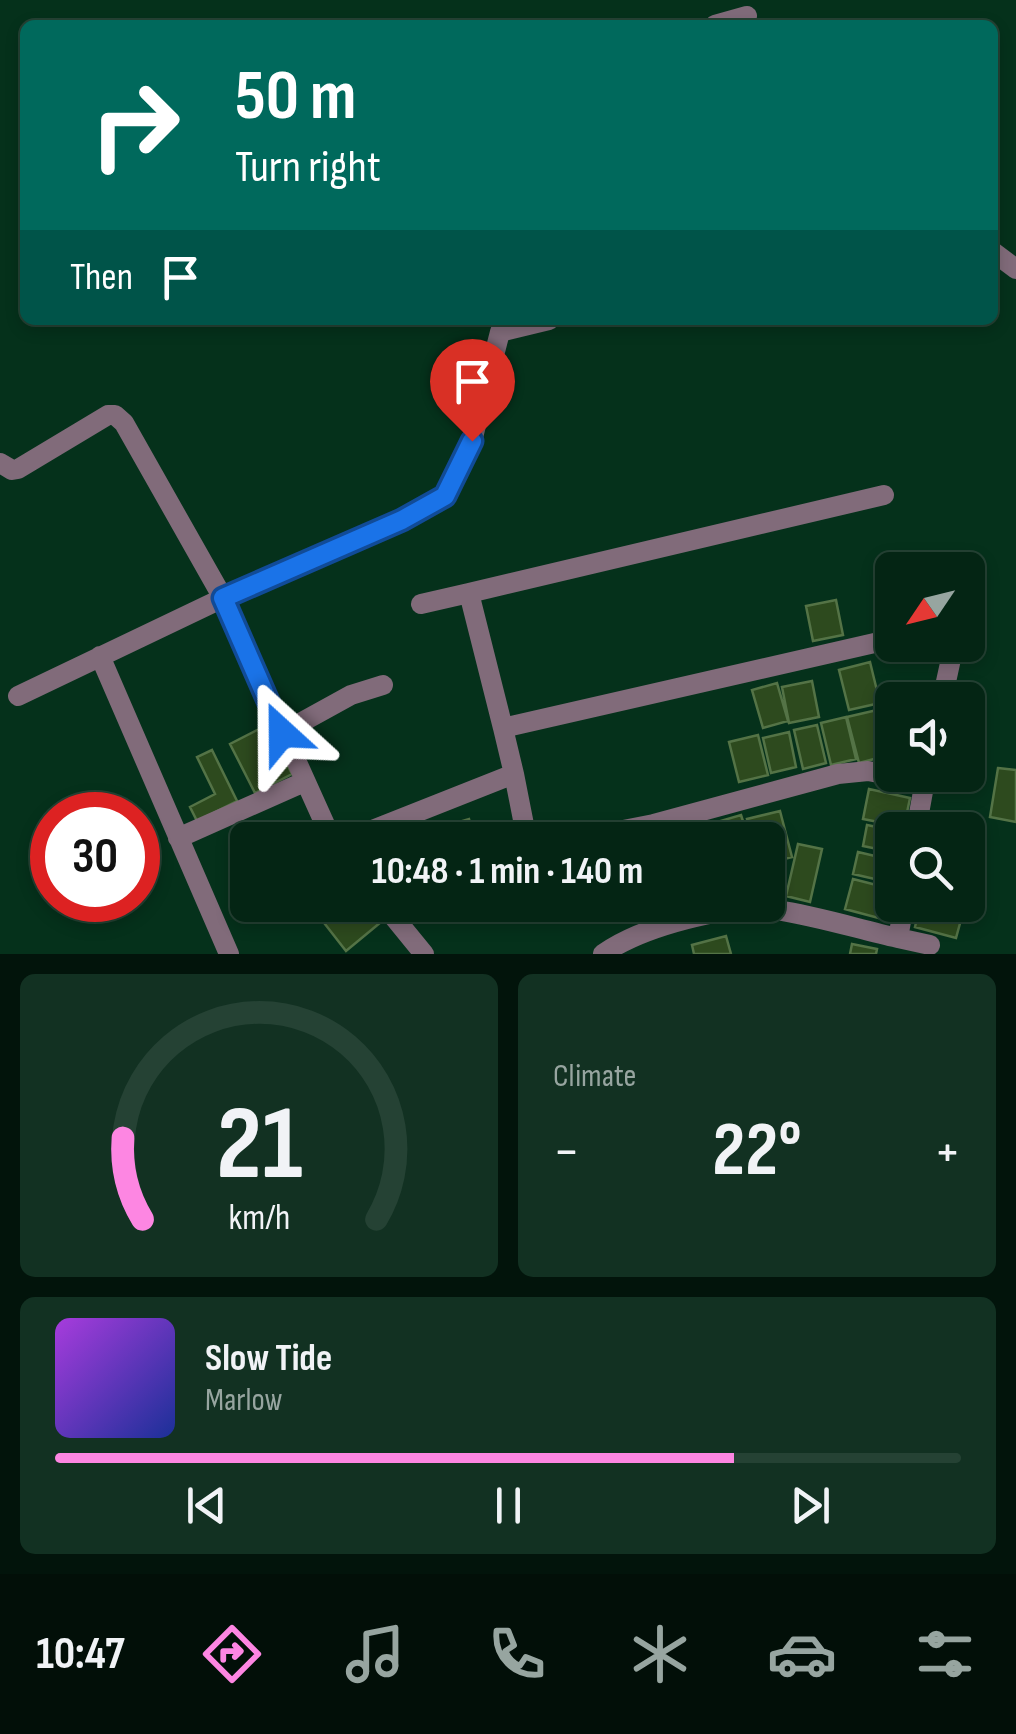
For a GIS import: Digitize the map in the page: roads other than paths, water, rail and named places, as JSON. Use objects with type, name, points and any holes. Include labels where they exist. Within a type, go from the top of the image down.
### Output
[{"type":"street","points":[[733,20],[747,16]]},
{"type":"street","points":[[18,696],[223,598],[402,520],[445,496],[472,441],[500,332],[529,325]]},
{"type":"street","points":[[0,462],[12,470],[18,469],[108,416],[119,417],[223,598],[323,822]]},
{"type":"street","points":[[421,604],[884,496]]},
{"type":"street","points":[[469,593],[523,822]]},
{"type":"street","points":[[504,728],[875,643]]},
{"type":"street","points":[[100,656],[229,954]]},
{"type":"street","points":[[282,733],[351,695],[383,685]]},
{"type":"street","points":[[687,822],[838,774],[875,772]]},
{"type":"street","points":[[392,822],[514,774]]},
{"type":"street","points":[[178,838],[304,782]]},
{"type":"street","points":[[785,912],[930,946]]},
{"type":"street","points":[[398,922],[424,954]]},
{"type":"street","points":[[603,954],[658,922]]},
{"type":"street","points":[[898,938],[901,922]]}]
